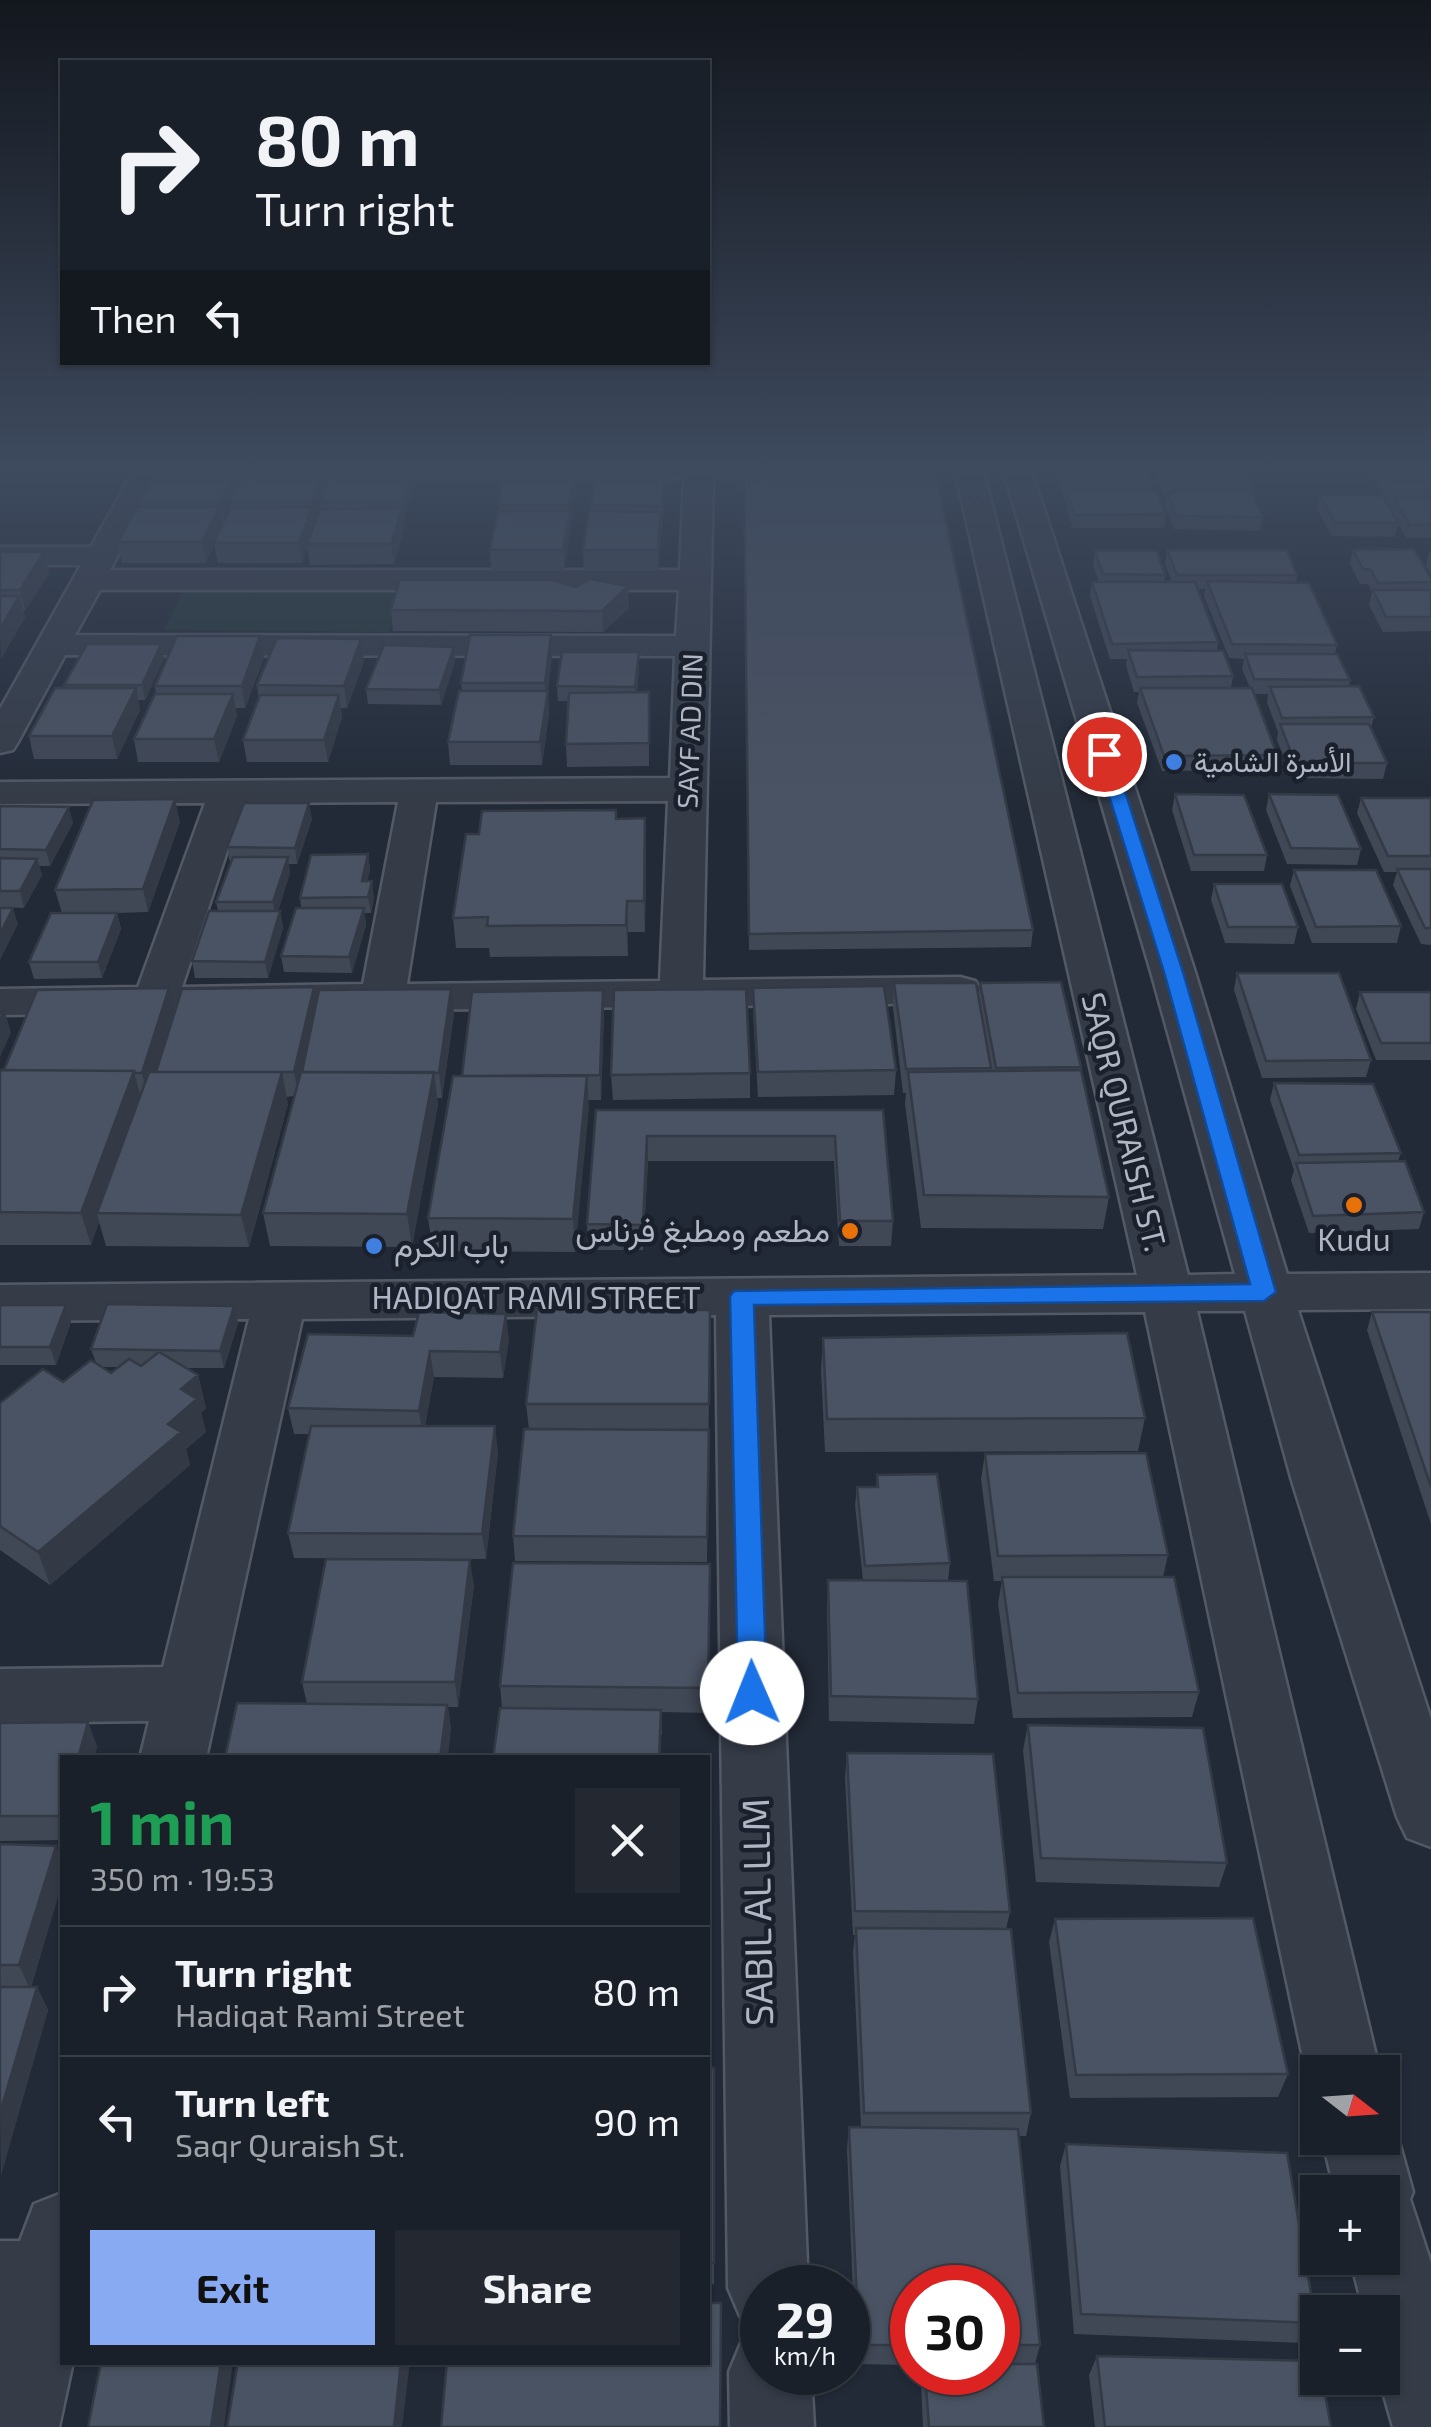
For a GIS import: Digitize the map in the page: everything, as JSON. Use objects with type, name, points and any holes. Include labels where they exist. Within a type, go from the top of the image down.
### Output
[{"type":"street","points":[[0,742],[89,579]]},
{"type":"street","points":[[658,579],[695,580]]},
{"type":"street","name":"SAQR QURAISH ST.","points":[[980,579],[1071,988],[1167,1293],[1339,2055]]},
{"type":"street","points":[[1051,579],[1174,972],[1320,1482],[1416,1714],[1431,1817]]},
{"type":"street","name":"SAYF AD DIN","points":[[681,994],[695,580]]},
{"type":"street","points":[[52,645],[693,646]]},
{"type":"street","points":[[0,793],[689,789]]},
{"type":"street","points":[[382,997],[420,791]]},
{"type":"street","points":[[154,1000],[228,792]]},
{"type":"street","points":[[0,1002],[993,989]]},
{"type":"street","name":"HADIQAT RAMI STREET","points":[[0,1302],[1431,1290]]},
{"type":"street","name":"SABIL AL LLM","points":[[742,1296],[767,2265]]},
{"type":"street","points":[[174,1755],[280,1300]]},
{"type":"street","points":[[0,1696],[188,1694]]},
{"type":"street","points":[[17,2427],[38,2265]]},
{"type":"street","points":[[1394,2275],[1431,2416]]},
{"type":"street","points":[[771,2395],[772,2427]]},
{"type":"shaded area","points":[[187,584],[403,585],[389,632],[164,630]]},
{"type":"building","points":[[0,579],[27,579],[20,590],[0,590]]},
{"type":"building","points":[[590,579],[628,586],[602,611],[391,610],[400,580],[553,580],[576,587]]},
{"type":"building","points":[[745,579],[958,579],[1033,930],[749,934]]},
{"type":"building","points":[[1376,579],[1431,579],[1431,582],[1378,583]]},
{"type":"building","points":[[1207,581],[1309,583],[1337,645],[1232,644]]},
{"type":"building","points":[[1092,582],[1195,582],[1218,642],[1112,644]]},
{"type":"building","points":[[1373,590],[1431,590],[1431,617],[1386,617]]},
{"type":"building","points":[[0,596],[19,596],[0,629]]},
{"type":"building","points":[[470,635],[551,635],[545,683],[461,683]]},
{"type":"building","points":[[177,636],[260,636],[242,686],[155,686]]},
{"type":"building","points":[[277,638],[361,639],[344,686],[257,685]]},
{"type":"building","points":[[87,644],[161,644],[142,685],[64,685]]},
{"type":"building","points":[[384,645],[454,647],[439,690],[366,689]]},
{"type":"building","points":[[1128,650],[1223,651],[1233,676],[1137,677]]},
{"type":"building","points":[[562,652],[639,652],[635,687],[557,686]]},
{"type":"building","points":[[1245,654],[1337,654],[1350,680],[1254,679]]},
{"type":"building","points":[[1359,686],[1374,717],[1282,718],[1270,687]]},
{"type":"building","points":[[55,688],[136,688],[112,736],[29,736]]},
{"type":"building","points":[[1140,688],[1252,688],[1277,755],[1164,756]]},
{"type":"building","points":[[459,691],[548,691],[540,742],[448,742]]},
{"type":"building","points":[[649,692],[649,743],[566,744],[569,693]]},
{"type":"building","points":[[155,694],[233,694],[214,739],[134,739]]},
{"type":"building","points":[[260,695],[339,695],[324,740],[243,740]]},
{"type":"building","points":[[1280,724],[1369,724],[1387,763],[1295,763]]},
{"type":"building","points":[[1175,794],[1244,795],[1267,855],[1194,855]]},
{"type":"building","points":[[1269,794],[1338,795],[1361,849],[1291,848]]},
{"type":"building","points":[[1361,798],[1431,798],[1431,856],[1388,856]]},
{"type":"building","points":[[175,799],[143,889],[55,890],[93,800]]},
{"type":"building","points":[[244,803],[309,803],[295,848],[227,847]]},
{"type":"building","points":[[0,806],[69,807],[46,850],[0,849]]},
{"type":"building","points":[[616,810],[616,819],[645,818],[644,901],[627,901],[626,925],[487,926],[488,917],[453,918],[466,834],[479,834],[482,811]]},
{"type":"building","points":[[368,854],[362,881],[372,881],[368,897],[300,898],[311,855]]},
{"type":"building","points":[[233,857],[288,857],[273,902],[216,902]]},
{"type":"building","points":[[0,858],[37,859],[20,891],[0,891]]},
{"type":"building","points":[[1397,869],[1431,869],[1431,928],[1425,928]]},
{"type":"building","points":[[1294,870],[1376,870],[1401,926],[1316,927]]},
{"type":"building","points":[[1214,884],[1282,884],[1298,927],[1228,927]]},
{"type":"building","points":[[0,908],[13,908],[0,934]]},
{"type":"building","points":[[296,908],[364,908],[349,957],[281,956]]},
{"type":"building","points":[[209,911],[280,911],[265,962],[192,961]]},
{"type":"building","points":[[51,913],[117,913],[98,962],[29,962]]},
{"type":"building","points":[[1237,973],[1339,973],[1371,1060],[1266,1061]]},
{"type":"building","points":[[1061,982],[1081,1067],[996,1068],[980,983]]},
{"type":"building","points":[[894,983],[976,983],[991,1068],[906,1069]]},
{"type":"building","points":[[884,986],[896,1070],[758,1072],[753,988]]},
{"type":"building","points":[[314,987],[294,1072],[156,1072],[182,989]]},
{"type":"building","points":[[169,988],[142,1073],[4,1070],[37,990]]},
{"type":"building","points":[[451,989],[439,1073],[302,1072],[319,990]]},
{"type":"building","points":[[746,989],[750,1073],[611,1075],[614,990]]},
{"type":"building","points":[[603,990],[600,1075],[462,1076],[472,992]]},
{"type":"building","points":[[1360,992],[1431,992],[1431,1043],[1381,1043]]},
{"type":"building","points":[[1,1070],[134,1071],[81,1213],[0,1212]]},
{"type":"building","points":[[1081,1070],[1109,1197],[924,1195],[908,1072]]},
{"type":"building","points":[[149,1072],[282,1072],[241,1215],[97,1213]]},
{"type":"building","points":[[301,1072],[434,1072],[407,1214],[263,1213]]},
{"type":"building","points":[[453,1076],[587,1076],[573,1219],[428,1218]]},
{"type":"building","points":[[1274,1083],[1373,1084],[1401,1153],[1299,1155]]},
{"type":"building","points":[[596,1110],[883,1110],[893,1221],[840,1221],[835,1136],[647,1136],[643,1225],[587,1224]]},
{"type":"building","name":"Kudu","points":[[1405,1161],[1424,1212],[1313,1216],[1296,1163]]},
{"type":"building","points":[[107,1304],[234,1306],[220,1351],[91,1349]]},
{"type":"building","points":[[0,1305],[66,1305],[50,1347],[0,1347]]},
{"type":"building","points":[[537,1309],[710,1310],[709,1404],[526,1404]]},
{"type":"building","points":[[419,1312],[506,1314],[500,1352],[430,1351],[419,1411],[288,1408],[308,1334],[413,1336]]},
{"type":"building","points":[[1372,1312],[1431,1312],[1431,1487]]},
{"type":"building","points":[[1127,1333],[1145,1418],[827,1419],[823,1338]]},
{"type":"building","points":[[159,1352],[198,1375],[181,1389],[197,1399],[168,1424],[181,1432],[38,1552],[0,1526],[0,1403],[43,1369],[63,1382],[91,1360],[111,1373],[129,1359],[141,1366]]},
{"type":"building","points":[[311,1426],[495,1426],[482,1534],[288,1533]]},
{"type":"building","points":[[524,1429],[709,1430],[707,1537],[513,1536]]},
{"type":"building","points":[[1146,1453],[1168,1555],[998,1556],[985,1454]]},
{"type":"building","points":[[937,1474],[950,1563],[865,1566],[857,1487],[878,1487],[877,1475]]},
{"type":"building","points":[[326,1559],[470,1560],[455,1682],[302,1682]]},
{"type":"building","points":[[513,1563],[710,1564],[708,1688],[500,1686]]},
{"type":"building","points":[[1002,1577],[1174,1577],[1199,1692],[1018,1693]]},
{"type":"building","points":[[828,1580],[967,1581],[978,1699],[831,1696]]},
{"type":"building","points":[[237,1703],[447,1705],[440,1755],[226,1755]]},
{"type":"building","points":[[500,1708],[661,1710],[659,1755],[493,1755]]},
{"type":"building","points":[[88,1722],[79,1755],[60,1755],[60,1816],[0,1816],[0,1723]]},
{"type":"building","points":[[1028,1725],[1203,1728],[1227,1863],[1041,1858]]},
{"type":"building","points":[[847,1753],[993,1754],[1010,1912],[855,1911]]},
{"type":"building","points":[[0,1844],[56,1846],[19,1965],[0,1965]]},
{"type":"building","points":[[1253,1918],[1288,2074],[1076,2075],[1055,1919]]},
{"type":"building","points":[[856,1928],[1011,1929],[1031,2113],[864,2113]]},
{"type":"building","points":[[0,1987],[37,1987],[0,2113]]},
{"type":"building","points":[[710,2068],[714,2068],[714,2263],[710,2263]]},
{"type":"building","points":[[849,2127],[1018,2129],[1040,2345],[1020,2345],[1020,2265],[890,2265],[890,2345],[870,2345],[870,2265],[855,2265]]},
{"type":"building","points":[[1066,2144],[1287,2153],[1300,2229],[1300,2275],[1308,2275],[1311,2295],[1300,2295],[1300,2322],[1081,2314]]},
{"type":"building","points":[[710,2303],[721,2303],[720,2427],[441,2427],[447,2365],[710,2365]]},
{"type":"building","points":[[1097,2356],[1300,2361],[1300,2395],[1325,2395],[1331,2427],[1105,2427]]},
{"type":"building","points":[[1020,2364],[1037,2364],[1044,2427],[929,2427],[927,2395],[1020,2395]]},
{"type":"building","points":[[100,2365],[221,2365],[211,2427],[88,2427]]},
{"type":"building","points":[[237,2365],[401,2365],[394,2427],[227,2427]]},
{"type":"place","name":"الأسرة الشامية","points":[[1174,762]]},
{"type":"place","name":"Kudu","points":[[1354,1205]]},
{"type":"place","name":"مطعم ومطبغ فرناس","points":[[850,1231]]},
{"type":"place","name":"باب الكرم","points":[[374,1246]]},
{"type":"route","points":[[752,1693],[742,1296],[1264,1292],[1174,972],[1104,754]]}]
